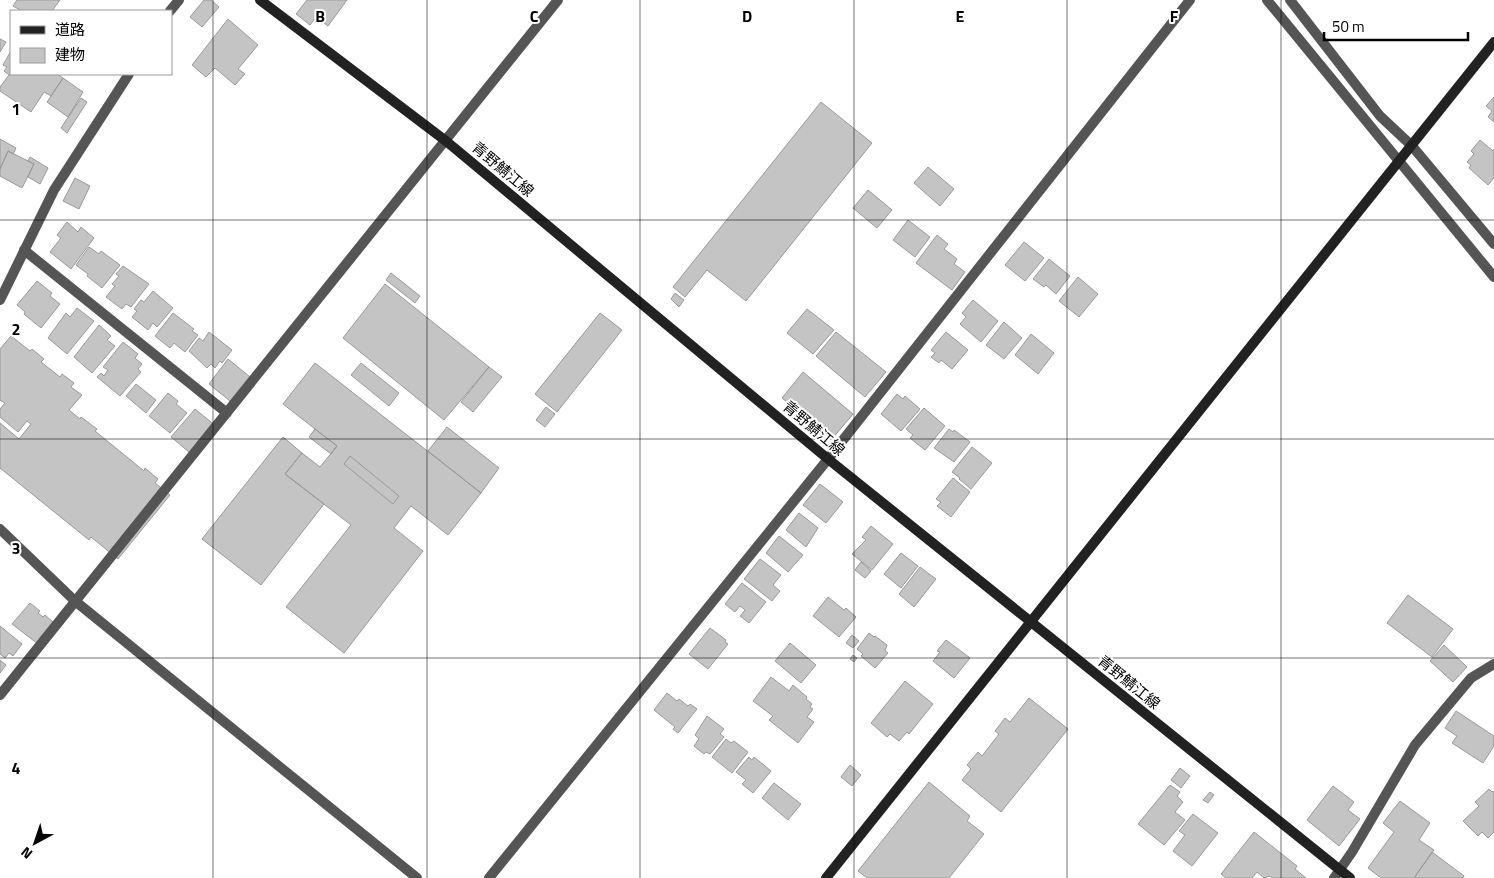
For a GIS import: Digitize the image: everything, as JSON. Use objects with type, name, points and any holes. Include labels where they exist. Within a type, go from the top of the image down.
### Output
[{"type":"main road","name":"青野鯖江線","points":[[260,0],[446,141],[828,459],[1031,622],[1337,874],[1350,878]]},
{"type":"main road","points":[[826,878],[1494,42]]},
{"type":"street","points":[[171,10],[179,0]]},
{"type":"street","points":[[0,695],[558,0]]},
{"type":"street","points":[[489,878],[828,459],[1190,0]]},
{"type":"street","points":[[1266,0],[1400,160],[1494,277]]},
{"type":"street","points":[[1290,0],[1380,116],[1412,146],[1494,244]]},
{"type":"street","points":[[0,300],[54,190],[129,75]]},
{"type":"street","points":[[24,250],[227,413]]},
{"type":"street","points":[[0,528],[75,601],[416,878]]},
{"type":"street","points":[[1337,874],[1415,745],[1471,678],[1494,664]]},
{"type":"building","points":[[17,0],[60,0],[53,10],[20,10],[13,6]]},
{"type":"building","points":[[204,0],[211,0],[219,7],[202,27],[190,17]]},
{"type":"building","points":[[307,0],[347,0],[328,26],[316,17],[310,25],[296,14]]},
{"type":"building","points":[[228,19],[258,45],[238,69],[245,74],[235,85],[215,68],[206,77],[192,65]]},
{"type":"building","points":[[0,39],[6,42],[0,52]]},
{"type":"building","points":[[10,53],[10,75],[58,75],[63,78],[51,96],[44,92],[31,112],[0,91],[0,87],[9,75],[4,71],[7,67],[3,65]]},
{"type":"building","points":[[63,78],[83,92],[68,117],[47,102]]},
{"type":"building","points":[[1494,97],[1494,122],[1488,117],[1492,111],[1486,106]]},
{"type":"building","points":[[81,98],[87,102],[67,133],[61,128]]},
{"type":"building","points":[[821,102],[872,143],[746,301],[707,270],[685,297],[673,287]]},
{"type":"building","points":[[0,139],[16,148],[13,154],[8,151],[0,169]]},
{"type":"building","points":[[1480,140],[1493,151],[1494,149],[1494,178],[1488,185],[1469,168],[1471,165],[1467,162],[1474,154],[1471,151]]},
{"type":"building","points":[[8,151],[34,164],[22,188],[0,176],[0,169]]},
{"type":"building","points":[[30,157],[48,168],[40,184],[28,177],[34,164],[28,161]]},
{"type":"building","points":[[928,167],[954,189],[940,206],[914,183]]},
{"type":"building","points":[[75,178],[90,186],[79,209],[63,201]]},
{"type":"building","points":[[868,190],[892,210],[877,228],[853,208]]},
{"type":"building","points":[[908,220],[930,237],[915,257],[893,240]]},
{"type":"building","points":[[67,222],[78,232],[81,227],[94,238],[71,269],[50,252],[61,238],[57,235]]},
{"type":"building","points":[[937,235],[948,244],[944,249],[957,259],[954,264],[965,272],[952,290],[916,263]]},
{"type":"building","points":[[1024,242],[1044,258],[1025,281],[1005,265]]},
{"type":"building","points":[[89,247],[99,254],[101,251],[120,265],[102,288],[76,265]]},
{"type":"building","points":[[1049,259],[1070,276],[1056,294],[1046,285],[1044,287],[1033,279]]},
{"type":"building","points":[[123,266],[149,284],[131,307],[126,304],[122,309],[106,297],[115,286],[112,284],[119,276],[116,274]]},
{"type":"building","points":[[391,273],[420,296],[415,303],[386,280]]},
{"type":"building","points":[[1078,277],[1098,294],[1079,317],[1059,301]]},
{"type":"building","points":[[37,281],[52,293],[50,296],[60,304],[41,328],[24,314],[25,312],[17,305]]},
{"type":"building","points":[[385,284],[489,367],[444,420],[343,338]]},
{"type":"building","points":[[153,291],[173,308],[157,327],[153,323],[148,330],[132,317],[137,311],[134,309],[141,300],[144,302]]},
{"type":"building","points":[[675,293],[684,300],[679,307],[671,299]]},
{"type":"building","points":[[973,300],[998,321],[981,342],[960,324],[966,317],[962,313]]},
{"type":"building","points":[[77,308],[94,321],[67,354],[48,338],[66,313],[70,317]]},
{"type":"building","points":[[807,309],[834,330],[813,354],[787,333]]},
{"type":"building","points":[[173,313],[194,329],[192,331],[198,335],[185,352],[174,343],[170,348],[155,336]]},
{"type":"building","points":[[600,313],[622,330],[557,412],[535,394]]},
{"type":"building","points":[[1004,322],[1022,338],[1004,359],[986,345]]},
{"type":"building","points":[[99,325],[111,336],[107,340],[115,346],[92,373],[74,357]]},
{"type":"building","points":[[209,332],[232,350],[222,363],[220,361],[215,368],[211,364],[207,368],[189,351],[199,338],[203,341]]},
{"type":"building","points":[[836,332],[886,372],[865,397],[816,356]]},
{"type":"building","points":[[946,332],[968,350],[952,369],[941,360],[939,363],[931,357],[935,353],[931,350]]},
{"type":"building","points":[[1031,334],[1054,353],[1038,374],[1015,355]]},
{"type":"building","points":[[11,336],[44,359],[41,362],[60,377],[62,374],[74,383],[71,387],[82,395],[69,410],[97,429],[95,431],[144,471],[145,468],[158,479],[155,483],[170,495],[118,559],[91,537],[89,540],[0,468],[0,423],[19,439],[31,424],[27,421],[18,432],[0,417],[0,409],[5,403],[0,400],[0,349]]},
{"type":"building","points":[[123,342],[138,354],[135,358],[142,364],[138,369],[141,372],[120,396],[97,377],[101,373],[104,376],[108,370],[103,367]]},
{"type":"building","points":[[228,359],[255,381],[230,401],[209,384]]},
{"type":"building","points":[[315,363],[481,493],[448,535],[411,506],[394,528],[423,551],[344,653],[286,607],[351,525],[285,474],[302,453],[320,467],[337,446],[283,404]]},
{"type":"building","points":[[361,363],[399,393],[389,406],[351,375]]},
{"type":"building","points":[[489,367],[502,377],[473,412],[461,402]]},
{"type":"building","points":[[803,372],[853,414],[832,439],[782,398]]},
{"type":"building","points":[[136,384],[156,400],[146,413],[126,396]]},
{"type":"building","points":[[168,393],[178,401],[176,404],[187,413],[170,433],[149,416]]},
{"type":"building","points":[[897,394],[903,399],[905,396],[920,409],[901,431],[881,414]]},
{"type":"building","points":[[546,407],[555,414],[545,427],[536,420]]},
{"type":"building","points":[[924,408],[945,426],[925,450],[910,438],[913,435],[906,429]]},
{"type":"building","points":[[195,409],[217,427],[195,457],[171,437]]},
{"type":"building","points":[[447,427],[499,468],[481,493],[428,451]]},
{"type":"building","points":[[315,429],[337,446],[331,454],[309,437]]},
{"type":"building","points":[[949,429],[953,432],[954,430],[970,442],[954,462],[934,448]]},
{"type":"building","points":[[283,437],[302,453],[285,474],[324,504],[261,585],[202,539]]},
{"type":"building","points":[[972,447],[992,463],[971,489],[952,472]]},
{"type":"building","points":[[350,456],[399,496],[393,504],[344,464]]},
{"type":"building","points":[[953,478],[970,492],[951,517],[937,506],[941,502],[936,499]]},
{"type":"building","points":[[820,484],[843,502],[826,523],[803,505]]},
{"type":"building","points":[[799,513],[818,528],[806,547],[786,530]]},
{"type":"building","points":[[871,526],[893,544],[872,570],[852,554],[866,540],[862,537]]},
{"type":"building","points":[[779,536],[803,555],[788,572],[766,553]]},
{"type":"building","points":[[901,553],[918,566],[901,588],[884,574]]},
{"type":"building","points":[[760,559],[781,575],[773,585],[780,591],[772,601],[744,579]]},
{"type":"building","points":[[861,562],[871,571],[865,578],[855,570]]},
{"type":"building","points":[[920,567],[936,579],[914,607],[899,594]]},
{"type":"building","points":[[742,583],[766,602],[749,623],[740,616],[745,610],[740,606],[735,612],[725,604]]},
{"type":"building","points":[[1408,595],[1453,629],[1432,657],[1387,623]]},
{"type":"building","points":[[828,597],[844,610],[846,608],[856,617],[839,637],[813,616]]},
{"type":"building","points":[[30,603],[40,611],[38,613],[43,617],[45,615],[55,624],[38,644],[12,624]]},
{"type":"building","points":[[0,626],[22,644],[13,656],[9,653],[5,658],[0,654]]},
{"type":"building","points":[[710,628],[726,640],[725,642],[728,644],[708,669],[689,654]]},
{"type":"building","points":[[869,633],[887,645],[885,651],[888,653],[875,668],[861,656],[863,654],[857,649]]},
{"type":"building","points":[[852,635],[859,641],[853,648],[846,643]]},
{"type":"building","points":[[946,640],[970,658],[954,678],[933,661],[940,652],[937,651]]},
{"type":"building","points":[[790,643],[816,665],[801,683],[775,661]]},
{"type":"building","points":[[1444,645],[1467,667],[1453,682],[1430,661]]},
{"type":"building","points":[[853,655],[857,658],[854,662],[850,659]]},
{"type":"building","points":[[0,660],[6,665],[0,673]]},
{"type":"building","points":[[771,677],[789,691],[793,685],[812,704],[810,707],[813,709],[807,717],[814,722],[798,743],[769,720],[773,716],[753,701]]},
{"type":"building","points":[[905,681],[933,704],[909,734],[907,732],[899,741],[890,734],[887,737],[871,723]]},
{"type":"building","points":[[667,693],[677,701],[679,699],[688,706],[690,704],[697,709],[678,733],[673,729],[675,727],[654,710]]},
{"type":"building","points":[[1029,698],[1068,729],[1001,812],[962,780],[971,769],[967,765],[978,752],[982,756],[999,734],[995,731],[1005,718],[1010,722]]},
{"type":"building","points":[[1456,711],[1494,736],[1494,746],[1483,763],[1452,743],[1457,736],[1445,728]]},
{"type":"building","points":[[707,716],[724,729],[720,734],[724,737],[710,754],[706,752],[704,754],[694,746],[699,739],[695,735]]},
{"type":"building","points":[[726,739],[731,743],[734,741],[748,752],[732,773],[712,757]]},
{"type":"building","points":[[749,757],[752,760],[754,757],[771,771],[753,793],[742,784],[746,780],[736,772]]},
{"type":"building","points":[[850,765],[861,775],[852,786],[841,777]]},
{"type":"building","points":[[1180,768],[1190,776],[1181,788],[1171,780]]},
{"type":"building","points":[[929,782],[970,816],[967,821],[984,834],[949,878],[867,878],[858,871]]},
{"type":"building","points":[[774,783],[801,804],[788,820],[762,798]]},
{"type":"building","points":[[1170,785],[1180,792],[1177,796],[1183,802],[1175,812],[1185,820],[1164,845],[1138,824]]},
{"type":"building","points":[[1333,786],[1354,802],[1348,810],[1360,819],[1339,846],[1307,820]]},
{"type":"building","points":[[1489,789],[1492,792],[1494,791],[1494,832],[1488,838],[1482,832],[1478,836],[1463,821],[1479,806],[1475,802]]},
{"type":"building","points":[[1210,792],[1214,795],[1208,803],[1203,800]]},
{"type":"building","points":[[1400,801],[1430,823],[1419,840],[1434,850],[1414,878],[1381,878],[1368,868],[1394,832],[1383,823]]},
{"type":"building","points":[[1193,814],[1218,833],[1192,866],[1173,851],[1185,835],[1179,831]]},
{"type":"building","points":[[1254,832],[1297,866],[1295,869],[1306,878],[1272,878],[1270,876],[1264,878],[1257,872],[1252,878],[1226,878],[1221,874]]},
{"type":"building","points":[[1432,852],[1464,876],[1463,878],[1414,878]]}]
